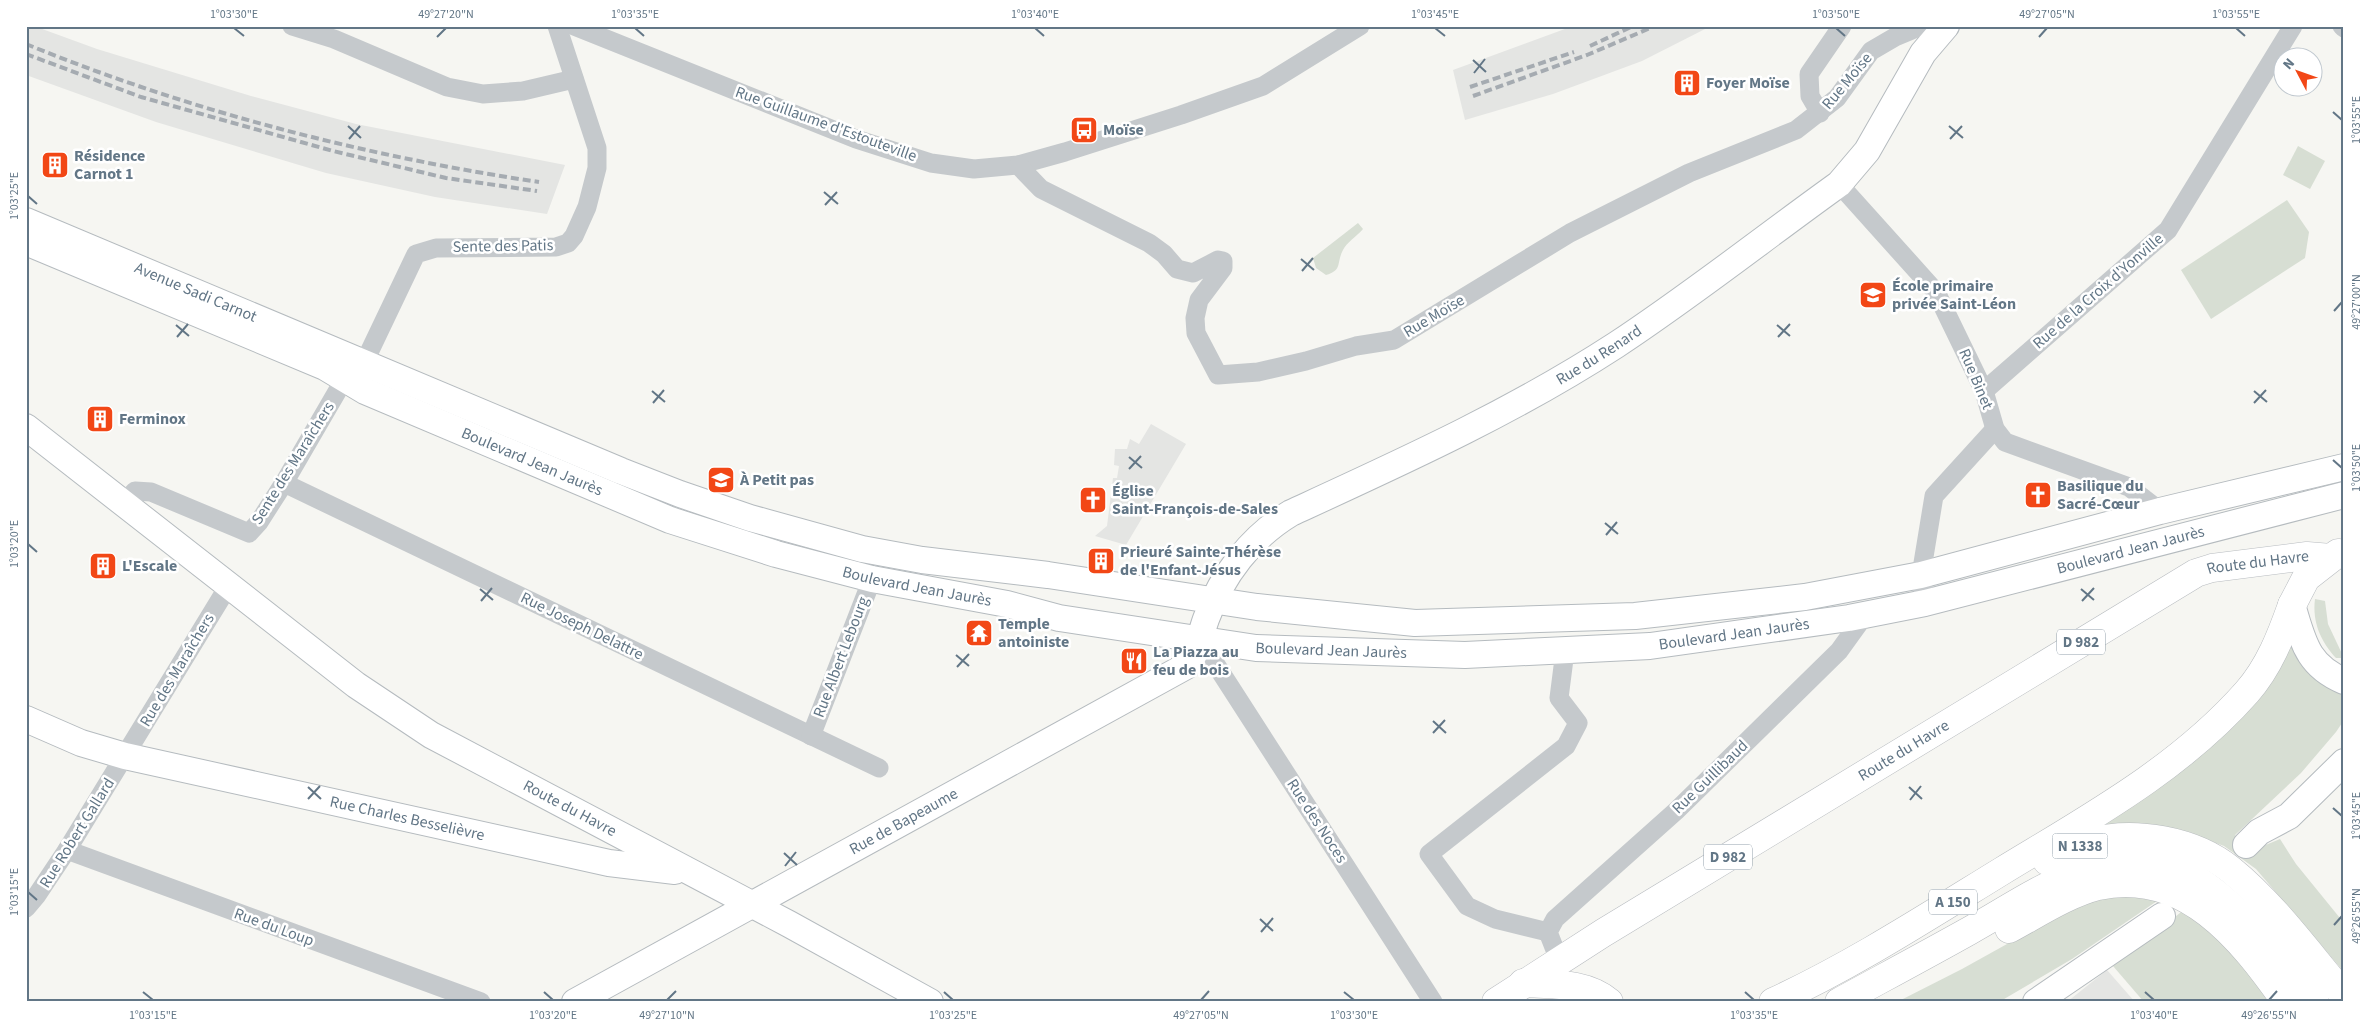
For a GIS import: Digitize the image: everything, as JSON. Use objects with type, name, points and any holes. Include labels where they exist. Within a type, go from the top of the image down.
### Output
[{"type":"main road","name":"Rue du Renard","points":[[1207,620],[1238,560],[1254,540],[1275,522],[1439,445],[1520,402],[1616,345],[1840,184],[1867,152],[1923,54],[1946,27]]},
{"type":"main road","name":"Avenue Sadi Carnot","points":[[26,221],[354,370]]},
{"type":"main road","name":"Avenue Sadi Carnot","points":[[26,242],[354,370]]},
{"type":"main road","name":"Boulevard Jean Jaurès","points":[[354,370],[365,391],[670,520],[776,554],[872,579],[1007,604],[1059,618],[1207,620],[1257,607],[1415,622],[1635,616],[1805,596],[1921,575],[2160,511],[2344,468]]},
{"type":"main road","name":"Boulevard Jean Jaurès","points":[[354,370],[671,491],[750,518],[862,549],[922,560],[1048,575],[1207,620],[1256,648],[1465,655],[1650,646],[1865,615],[1924,603],[2344,495]]},
{"type":"main road","name":"Route du Havre","points":[[26,427],[356,685],[431,735],[930,1002]]},
{"type":"main road","name":"Route du Havre","points":[[1496,1002],[1559,960],[2021,677],[2196,573],[2212,568],[2337,554]]},
{"type":"main road","points":[[2337,554],[2306,578],[2292,605],[2308,652],[2322,669],[2344,680]]},
{"type":"main road","name":"A 150","points":[[1773,1002],[1858,959],[2128,794],[2174,762],[2219,721],[2248,691],[2274,652],[2292,605]]},
{"type":"main road","name":"Rue de Bapeaume","points":[[575,1002],[1188,665],[1198,652],[1207,620]]},
{"type":"main road","name":"Rue Charles Besselièvre","points":[[26,719],[82,743],[125,756],[609,863],[690,873]]},
{"type":"main road","points":[[2246,845],[2259,832],[2289,816],[2344,762]]},
{"type":"main road","name":"N 1338","points":[[1792,1002],[1853,972],[2024,872],[2060,854],[2088,842],[2131,838],[2149,838],[2181,846],[2207,856],[2230,870],[2272,910],[2344,995]]},
{"type":"main road","name":"A 150","points":[[1839,1002],[2035,893],[2080,871],[2110,864],[2146,863],[2176,869],[2205,885],[2254,931],[2315,1002]]},
{"type":"main road","points":[[1873,1002],[2073,895],[2097,887],[2131,883],[2168,890],[2189,898],[2217,920],[2246,950],[2286,1002]]},
{"type":"main road","points":[[2036,1002],[2162,916]]},
{"type":"main road","points":[[1523,983],[1584,987],[1600,994],[1610,1002]]},
{"type":"street","points":[[292,26],[334,39],[447,87],[483,94],[523,92],[574,79]]},
{"type":"street","name":"Sente des Patis","points":[[354,370],[416,254],[436,248],[556,246],[568,243],[574,236],[587,206],[598,168],[597,148],[557,26]]},
{"type":"street","name":"Rue Guillaume d'Estouteville","points":[[574,26],[856,139],[931,163],[974,169],[1018,165],[1124,134],[1263,86],[1360,26]]},
{"type":"street","points":[[1820,113],[1810,96],[1809,74],[1842,26]]},
{"type":"street","name":"Rue de la Croix d'Yonville","points":[[1984,391],[2168,230],[2293,26]]},
{"type":"street","name":"Rue Moïse","points":[[1018,165],[1041,189],[1149,243],[1164,254],[1177,269],[1193,273],[1218,260],[1223,261],[1223,268],[1199,300],[1195,318],[1196,333],[1218,374],[1258,372],[1306,362],[1356,346],[1394,340],[1570,233],[1689,172],[1796,130],[1837,98],[1872,51],[1895,37],[1919,27],[1946,27]]},
{"type":"street","name":"Rue Binet","points":[[1840,184],[1936,292],[1984,391],[1995,429],[2005,442],[2129,487],[2160,511]]},
{"type":"street","name":"Sente des Maraîchers","points":[[124,503],[135,491],[151,492],[249,533],[259,522],[354,370]]},
{"type":"street","points":[[1924,603],[1921,575],[1934,496],[1995,429]]},
{"type":"street","name":"Rue Joseph Delattre","points":[[284,483],[879,768]]},
{"type":"street","name":"Rue Albert Lebourg","points":[[811,736],[872,579]]},
{"type":"street","name":"Rue des Maraîchers","points":[[125,756],[229,585]]},
{"type":"street","name":"Rue Guillibaud","points":[[1548,932],[1555,919],[1676,811],[1838,651],[1865,615]]},
{"type":"street","name":"Rue des Noces","points":[[1207,620],[1433,1002]]},
{"type":"street","points":[[1559,960],[1548,932],[1495,919],[1467,906],[1430,854],[1566,746],[1578,723],[1559,698],[1565,651]]},
{"type":"street","name":"Rue Robert Gallard","points":[[26,908],[67,850],[125,756]]},
{"type":"street","name":"Rue du Loup","points":[[67,850],[482,1002]]},
{"type":"shaded area","points":[[26,26],[34,26],[97,49],[251,96],[356,124],[565,165],[547,214],[435,197],[326,173],[156,122],[26,75]]},
{"type":"shaded area","points":[[1573,26],[1711,26],[1642,61],[1553,94],[1465,120],[1453,70]]},
{"type":"shaded area","points":[[2298,146],[2325,161],[2310,189],[2283,175]]},
{"type":"shaded area","points":[[2287,200],[2309,232],[2305,258],[2211,319],[2181,270]]},
{"type":"shaded area","points":[[1358,223],[1363,229],[1344,247],[1335,271],[1326,275],[1316,268],[1313,258]]},
{"type":"shaded area","points":[[1151,424],[1186,444],[1126,545],[1095,536],[1107,526],[1113,478],[1117,478],[1119,466],[1114,465],[1115,449],[1127,449],[1130,439],[1139,444]]},
{"type":"shaded area","points":[[2315,599],[2325,601],[2328,624],[2344,658],[2336,658],[2322,638],[2316,624]]},
{"type":"shaded area","points":[[2294,641],[2344,688],[2344,720],[2301,773],[2235,835],[2249,852],[2280,839],[2296,864],[2344,923],[2344,972],[2256,869],[2224,846],[2183,831],[2148,824],[2096,829],[2281,664]]},
{"type":"shaded area","points":[[2126,891],[2160,899],[2072,959],[1999,1002],[1897,1002],[1962,969],[2081,903]]},
{"type":"shaded area","points":[[2185,909],[2216,932],[2273,1002],[2144,1002],[2113,966]]},
{"type":"shaded area","points":[[2107,970],[2135,1002],[2067,1002]]},
{"type":"railway","points":[[1590,46],[1633,26]]},
{"type":"railway","points":[[1473,96],[1587,55],[1655,26]]},
{"type":"railway","points":[[26,44],[151,90],[278,128],[408,159],[539,182]]},
{"type":"railway","points":[[1470,87],[1574,52]]},
{"type":"railway","points":[[26,54],[141,97],[333,151],[446,178],[537,191]]},
{"type":"place","name":"Foyer Moïse","points":[[1687,83]]},
{"type":"place","name":"Moïse","points":[[1084,130]]},
{"type":"place","name":"Résidence Carnot 1","points":[[55,165]]},
{"type":"place","name":"École primaire privée Saint-Léon","points":[[1873,295]]},
{"type":"place","name":"Ferminox","points":[[100,419]]},
{"type":"place","name":"À Petit pas","points":[[721,480]]},
{"type":"place","name":"Basilique du Sacré-Cœur","points":[[2038,495]]},
{"type":"place","name":"Église Saint-François-de-Sales","points":[[1093,500]]},
{"type":"place","name":"Prieuré Sainte-Thérèse de l'Enfant-Jésus","points":[[1101,561]]},
{"type":"place","name":"L'Escale","points":[[103,566]]},
{"type":"place","name":"Temple antoiniste","points":[[979,633]]},
{"type":"place","name":"La Piazza au feu de bois","points":[[1134,661]]}]
